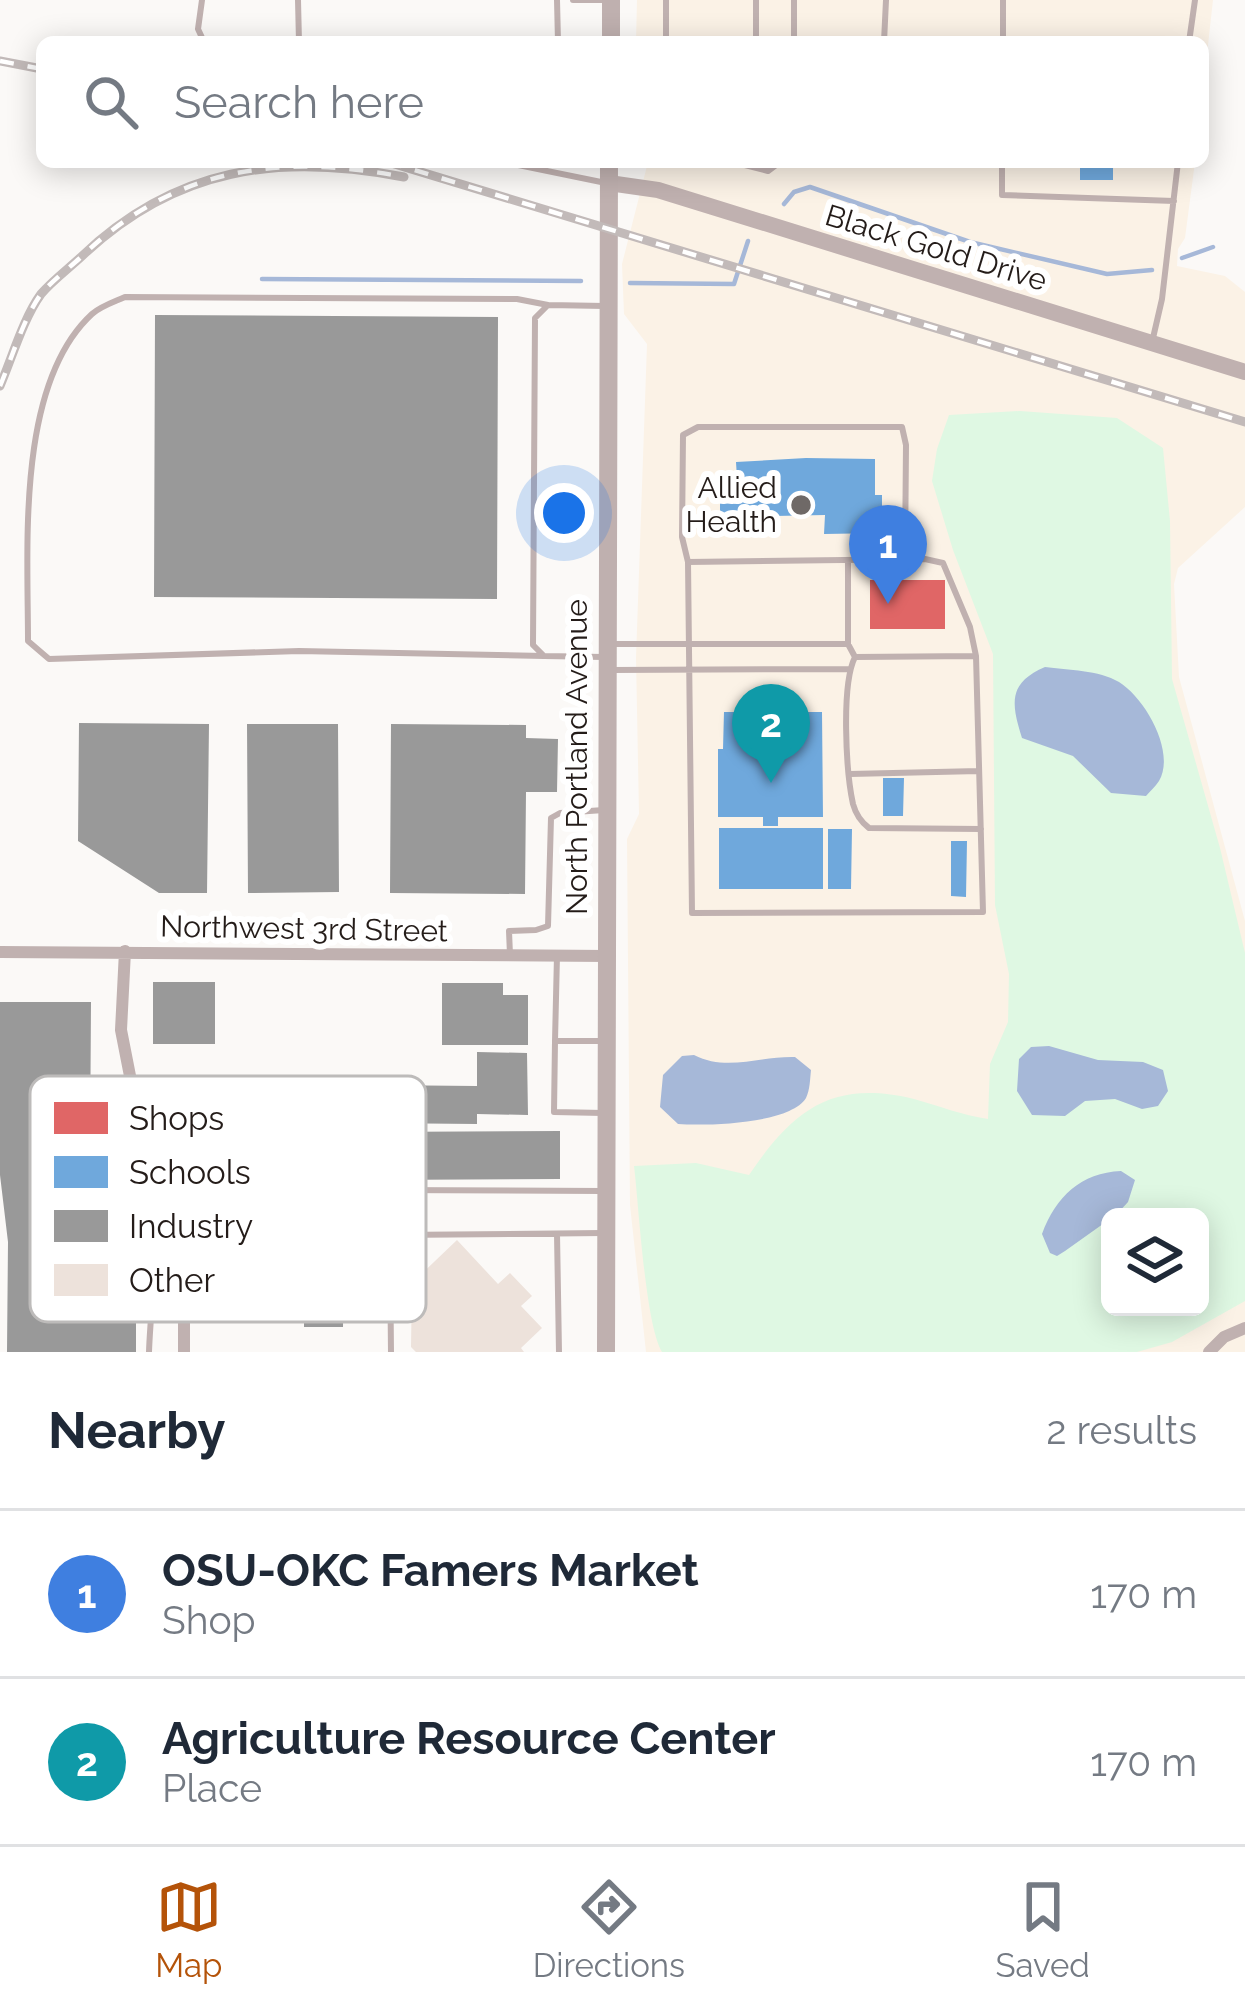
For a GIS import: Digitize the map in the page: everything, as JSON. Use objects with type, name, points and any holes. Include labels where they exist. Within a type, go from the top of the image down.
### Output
[{"type":"main road","points":[[610,36],[611,0]]},
{"type":"main road","name":"North Portland Avenue","points":[[606,1352],[609,168]]},
{"type":"street","name":"Black Gold Drive","points":[[609,183],[658,190],[1245,372]]},
{"type":"street","points":[[124,951],[121,1030],[130,1076]]},
{"type":"street","name":"Northwest 3rd Street","points":[[0,952],[607,956]]},
{"type":"street","points":[[1209,1352],[1224,1337],[1245,1328]]},
{"type":"lane","points":[[201,36],[202,0]]},
{"type":"lane","points":[[298,0],[299,36]]},
{"type":"lane","points":[[557,0],[558,36]]},
{"type":"lane","points":[[573,0],[611,0]]},
{"type":"lane","points":[[666,0],[666,36]]},
{"type":"lane","points":[[756,0],[756,36]]},
{"type":"lane","points":[[794,0],[794,36]]},
{"type":"lane","points":[[884,36],[886,0]]},
{"type":"lane","points":[[1003,0],[1003,36]]},
{"type":"lane","points":[[1191,36],[1195,0]]},
{"type":"lane","points":[[533,168],[609,183]]},
{"type":"lane","points":[[1002,168],[1002,195],[1174,201]]},
{"type":"lane","points":[[1152,342],[1177,168]]},
{"type":"lane","points":[[608,306],[548,305],[517,298],[125,297],[95,310],[74,336],[37,425],[29,495],[28,641],[49,659],[298,651],[608,657],[690,671],[849,669]]},
{"type":"lane","points":[[544,656],[532,645],[535,318],[548,305]]},
{"type":"lane","points":[[688,562],[943,563],[970,627],[976,656],[982,912],[692,913],[690,645],[681,440],[698,428],[902,428],[906,445],[905,560]]},
{"type":"lane","points":[[848,560],[848,644],[855,657]]},
{"type":"lane","points":[[608,657],[690,645],[848,644]]},
{"type":"lane","points":[[855,657],[976,656]]},
{"type":"lane","points":[[855,657],[849,669],[850,774],[853,805],[869,828],[980,829]]},
{"type":"lane","points":[[850,774],[979,771]]},
{"type":"lane","points":[[510,955],[509,931],[548,926],[551,818],[560,813],[607,810]]},
{"type":"lane","points":[[556,955],[554,1112],[607,1113]]},
{"type":"lane","points":[[555,1041],[607,1042]]},
{"type":"lane","points":[[426,1190],[606,1190]]},
{"type":"lane","points":[[426,1235],[606,1233]]},
{"type":"lane","points":[[557,1234],[559,1352]]},
{"type":"lane","points":[[149,1352],[150,1322]]},
{"type":"lane","points":[[391,1322],[391,1352]]},
{"type":"shaded area","points":[[637,0],[1213,0],[1209,36],[636,36]]},
{"type":"shaded area","points":[[646,168],[1194,168],[1177,266],[1225,276],[1245,292],[1245,507],[1178,568],[1174,584],[1179,677],[1245,921],[1245,1352],[646,1352],[630,1205],[627,839],[639,814],[636,658],[647,344],[624,314],[622,264]]},
{"type":"green space","points":[[1020,411],[1117,418],[1163,448],[1170,521],[1172,679],[1245,953],[1245,1301],[1172,1342],[1137,1352],[662,1352],[647,1291],[634,1166],[696,1163],[749,1175],[799,1117],[837,1097],[860,1093],[914,1099],[988,1119],[990,1064],[1008,1022],[1009,974],[995,905],[993,654],[932,481],[949,415]]},
{"type":"water","points":[[1045,667],[1111,678],[1139,700],[1155,727],[1164,756],[1159,781],[1146,796],[1111,793],[1073,756],[1022,738],[1016,695],[1024,680]]},
{"type":"water","points":[[1049,1046],[1098,1060],[1143,1062],[1163,1070],[1168,1091],[1158,1106],[1142,1109],[1115,1099],[1085,1101],[1065,1116],[1032,1115],[1017,1091],[1019,1059],[1031,1047]]},
{"type":"water","points":[[682,1056],[731,1063],[795,1057],[811,1070],[806,1098],[797,1107],[766,1118],[678,1124],[660,1107],[663,1075]]},
{"type":"water","points":[[1121,1171],[1135,1180],[1128,1202],[1122,1208],[1101,1208],[1101,1225],[1057,1256],[1050,1253],[1042,1234],[1055,1208],[1082,1182]]},
{"type":"building: Shops","points":[[870,580],[945,580],[945,629],[870,629]]},
{"type":"building: Schools","points":[[1080,168],[1113,168],[1113,180],[1080,180]]},
{"type":"building: Schools","name":"Allied Health","points":[[875,459],[882,533],[824,534],[825,515],[720,517],[720,478],[737,478],[736,462]]},
{"type":"building: Schools","points":[[762,701],[779,701],[778,712],[822,712],[823,817],[778,817],[778,826],[763,826],[763,817],[718,817],[718,749],[723,749],[724,712],[762,712]]},
{"type":"building: Schools","points":[[883,778],[904,778],[903,816],[883,816]]},
{"type":"building: Schools","points":[[719,828],[823,828],[823,889],[719,889]]},
{"type":"building: Schools","points":[[828,829],[852,829],[851,889],[828,889]]},
{"type":"building: Schools","points":[[951,841],[967,841],[966,897],[951,896]]},
{"type":"building: Industry","points":[[155,315],[498,317],[497,599],[154,597]]},
{"type":"building: Industry","points":[[79,723],[209,724],[207,893],[159,893],[78,841]]},
{"type":"building: Industry","points":[[247,724],[338,724],[339,892],[248,893]]},
{"type":"building: Industry","points":[[391,724],[526,725],[526,738],[558,739],[557,792],[526,792],[525,894],[390,893]]},
{"type":"building: Industry","points":[[153,982],[215,982],[215,1044],[153,1044]]},
{"type":"building: Industry","points":[[442,983],[503,983],[503,995],[528,995],[528,1045],[442,1045]]},
{"type":"building: Industry","points":[[0,1002],[91,1002],[91,1076],[30,1076],[30,1322],[136,1322],[136,1352],[7,1352],[8,1242],[0,1175]]},
{"type":"building: Industry","points":[[477,1052],[527,1053],[528,1115],[477,1114],[477,1124],[426,1124],[426,1086],[477,1086]]},
{"type":"building: Industry","points":[[560,1131],[560,1179],[426,1180],[426,1132]]},
{"type":"building: Industry","points":[[304,1322],[343,1322],[343,1327],[304,1327]]},
{"type":"building: Other","points":[[457,1240],[498,1284],[510,1273],[532,1296],[521,1306],[542,1328],[521,1348],[524,1352],[416,1352],[411,1347],[411,1322],[426,1322],[426,1270]]},
{"type":"waterway","points":[[784,204],[794,192],[810,187],[970,242],[1107,274],[1152,270]]},
{"type":"waterway","points":[[630,283],[734,284],[748,241]]},
{"type":"waterway","points":[[1182,258],[1213,247]]},
{"type":"waterway","points":[[262,279],[581,281]]},
{"type":"railway","points":[[0,61],[36,68]]},
{"type":"railway","points":[[0,386],[41,294],[117,227],[192,186],[272,168]]},
{"type":"railway","points":[[329,168],[404,177]]},
{"type":"railway","points":[[408,168],[1245,422]]},
{"type":"place","name":"Allied Health","points":[[801,505]]},
{"type":"place","name":"OSU-OKC Famers Market","points":[[888,604]]},
{"type":"place","name":"Agriculture Resource Center","points":[[771,783]]}]
